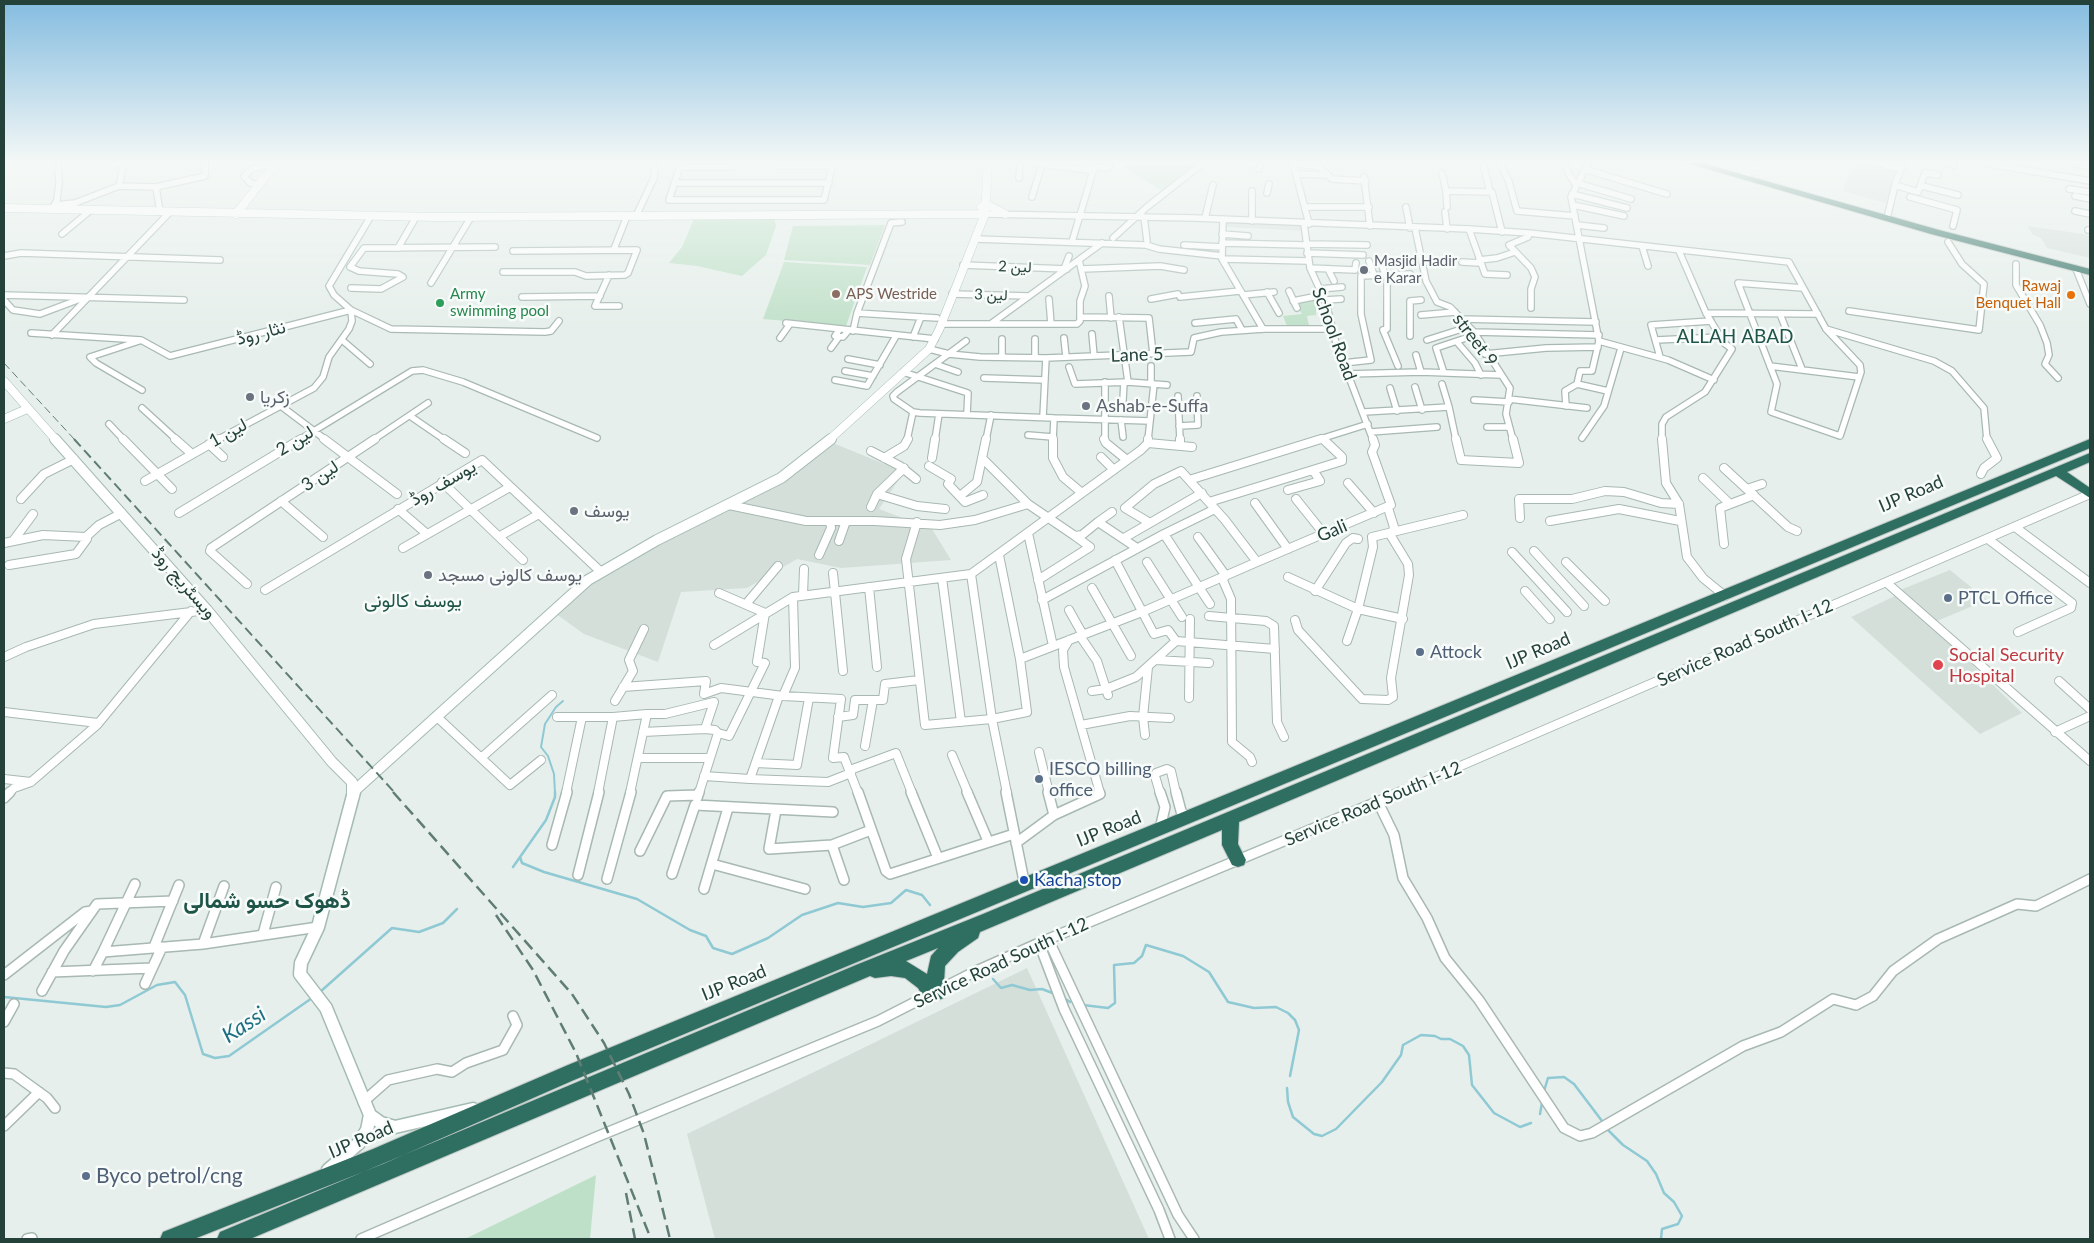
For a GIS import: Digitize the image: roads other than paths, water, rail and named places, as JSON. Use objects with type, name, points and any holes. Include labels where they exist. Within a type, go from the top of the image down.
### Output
[{"type":"highway","points":[[1906,221],[2090,272]]},
{"type":"highway","points":[[1908,221],[2090,267]]},
{"type":"highway","name":"IJP Road","points":[[227,1239],[1232,817],[1833,557],[2090,443]]},
{"type":"highway","name":"IJP Road","points":[[170,1239],[298,1189],[496,1105],[1725,596],[2088,462]]},
{"type":"highway","points":[[2058,472],[2089,496]]},
{"type":"highway","points":[[1232,817],[1229,832],[1230,845],[1238,860]]},
{"type":"highway","points":[[936,993],[934,976],[937,962],[952,946],[989,920]]},
{"type":"highway","points":[[862,971],[891,968],[908,970],[936,993]]},
{"type":"main road","points":[[971,221],[980,229]]},
{"type":"main road","points":[[496,1105],[428,1118],[409,1125],[395,1127],[381,1123],[370,1115],[363,1102],[325,1011],[308,986],[300,969],[318,927],[352,792],[580,586],[600,572],[658,540],[781,478],[864,409],[929,349],[935,339],[939,321],[983,221]]},
{"type":"main road","name":"ویسٹریج روڈ","points":[[4,381],[207,610],[332,762],[352,782],[352,792]]},
{"type":"main road","points":[[4,419],[27,409]]},
{"type":"main road","points":[[298,1189],[334,1166],[350,1152],[363,1137],[370,1115]]},
{"type":"street","points":[[62,234],[78,221]]},
{"type":"street","points":[[52,335],[85,298],[161,221]]},
{"type":"street","points":[[368,221],[329,286],[334,295],[351,310],[391,329],[545,332],[551,331],[560,321]]},
{"type":"street","points":[[398,248],[414,221]]},
{"type":"street","points":[[431,283],[469,221]]},
{"type":"street","points":[[614,249],[625,221]]},
{"type":"street","points":[[1072,242],[1077,221]]},
{"type":"street","points":[[1113,238],[1135,221]]},
{"type":"street","points":[[1143,221],[1147,241]]},
{"type":"street","points":[[1223,221],[1222,258],[1263,329]]},
{"type":"street","points":[[1252,221],[1529,233],[1789,262],[1826,329],[1860,365],[1861,372],[1845,426],[1838,436],[1772,412],[1776,384],[1738,283],[1803,288]]},
{"type":"street","name":"School Road","points":[[1307,221],[1306,245],[1309,265],[1323,295],[1343,363],[1371,432],[1374,442],[1372,452],[1391,504],[1388,508]]},
{"type":"street","points":[[1370,221],[1370,226]]},
{"type":"street","name":"street 9","points":[[1411,221],[1426,281],[1437,302],[1450,307],[1461,318],[1510,388],[1506,414],[1519,463],[1461,460],[1449,408]]},
{"type":"street","points":[[1447,221],[1447,229]]},
{"type":"street","points":[[1499,221],[1502,232]]},
{"type":"street","points":[[1576,221],[1598,335],[1592,371],[1580,371],[1577,384]]},
{"type":"street","points":[[1953,226],[1954,221]]},
{"type":"street","points":[[780,338],[788,324],[839,333],[843,337],[850,331],[891,223],[902,222]]},
{"type":"street","points":[[1577,226],[1604,228]]},
{"type":"street","points":[[1469,230],[1486,275],[1507,275]]},
{"type":"street","points":[[1529,233],[1528,237],[1510,245],[1531,268],[1535,277],[1530,289],[1530,308]]},
{"type":"street","points":[[1222,234],[1248,236]]},
{"type":"street","points":[[976,240],[1146,245],[1152,248],[1222,258],[1309,265],[1328,269],[1356,270],[1356,263]]},
{"type":"street","points":[[1849,310],[1979,330],[1981,327],[1984,284],[1962,264],[1948,242]]},
{"type":"street","points":[[992,323],[1102,243]]},
{"type":"street","points":[[1184,245],[1367,245]]},
{"type":"street","points":[[1642,246],[1648,266]]},
{"type":"street","points":[[351,288],[381,289],[402,279],[401,274],[359,272],[350,265],[364,248],[495,247]]},
{"type":"street","points":[[503,272],[575,272],[586,276],[627,274],[637,250],[513,251]]},
{"type":"street","points":[[1679,251],[1706,312],[1724,343],[1732,349],[1705,392],[1666,417],[1662,424],[1662,448],[1666,483],[1680,504],[1680,521],[1687,557],[1703,578],[1725,596]]},
{"type":"street","points":[[1462,262],[1497,258],[1516,252]]},
{"type":"street","points":[[4,256],[21,253],[220,260]]},
{"type":"street","points":[[1308,253],[1363,255]]},
{"type":"street","points":[[1065,269],[1069,256]]},
{"type":"street","points":[[857,313],[922,317],[939,321],[1077,324],[1080,317],[1080,301],[1085,286],[1079,260]]},
{"type":"street","points":[[1369,261],[1374,275]]},
{"type":"street","points":[[1422,262],[1448,263]]},
{"type":"street","points":[[1381,264],[1386,274],[1387,329],[1383,330],[1398,366]]},
{"type":"street","points":[[2016,264],[2016,285],[2040,325],[2047,343],[2048,355],[2045,364],[2058,378]]},
{"type":"street","name":"لین 2","points":[[963,265],[1065,269]]},
{"type":"street","points":[[1082,269],[1160,266],[1184,270]]},
{"type":"street","points":[[1328,269],[1334,281]]},
{"type":"street","points":[[2076,269],[2090,304]]},
{"type":"street","points":[[1343,363],[1371,360],[1364,336],[1361,314],[1361,276],[1410,274]]},
{"type":"street","points":[[609,275],[596,306],[619,306]]},
{"type":"street","points":[[1293,300],[1323,295],[1342,287]]},
{"type":"street","points":[[1289,291],[1297,308]]},
{"type":"street","points":[[1267,292],[1279,313]]},
{"type":"street","points":[[1151,299],[1179,295],[1274,292]]},
{"type":"street","name":"لین 3","points":[[952,294],[1029,296]]},
{"type":"street","points":[[4,295],[184,300]]},
{"type":"street","points":[[1323,295],[1341,299]]},
{"type":"street","points":[[522,297],[600,296]]},
{"type":"street","points":[[1108,296],[1111,318]]},
{"type":"street","points":[[4,300],[13,310],[40,314],[85,298]]},
{"type":"street","points":[[1049,299],[1052,324]]},
{"type":"street","points":[[1410,336],[1410,300],[1421,300]]},
{"type":"street","name":"لین 1","points":[[145,481],[314,388],[323,376],[329,357],[342,340],[352,321],[351,310]]},
{"type":"street","name":"نثار روڈ","points":[[141,340],[170,356],[351,310]]},
{"type":"street","points":[[1421,315],[1455,312]]},
{"type":"street","points":[[1706,312],[1818,314]]},
{"type":"street","points":[[1780,314],[1802,369]]},
{"type":"street","points":[[913,337],[922,317]]},
{"type":"street","points":[[1080,317],[1149,318],[1153,354]]},
{"type":"street","points":[[1119,317],[1126,382],[1123,400]]},
{"type":"street","points":[[1461,318],[1598,335],[1621,348],[1660,357],[1714,380]]},
{"type":"street","points":[[1242,330],[1236,319],[1197,323],[1203,331],[1201,336],[1242,330],[1333,329]]},
{"type":"street","points":[[1660,357],[1651,324],[1711,321]]},
{"type":"street","points":[[1439,326],[1445,334]]},
{"type":"street","points":[[1427,340],[1468,327]]},
{"type":"street","points":[[1826,329],[1934,361],[1952,371],[1980,400],[1984,408],[1987,442],[1998,458],[1984,468],[1981,474]]},
{"type":"street","points":[[850,331],[935,339]]},
{"type":"street","points":[[31,333],[141,340]]},
{"type":"street","points":[[831,348],[839,333]]},
{"type":"street","points":[[1092,334],[1094,356]]},
{"type":"street","points":[[1444,373],[1436,349],[1474,334],[1598,335]]},
{"type":"street","points":[[1486,354],[1546,348],[1574,348],[1598,335]]},
{"type":"street","points":[[835,380],[867,386],[896,336]]},
{"type":"street","name":"Lane 5","points":[[929,349],[949,354],[1002,357],[1124,356],[1191,352],[1194,338],[1201,336]]},
{"type":"street","points":[[1656,340],[1720,337]]},
{"type":"street","points":[[1064,338],[1066,357]]},
{"type":"street","points":[[1002,339],[1002,357]]},
{"type":"street","points":[[1035,339],[1035,358]]},
{"type":"street","points":[[141,340],[90,357],[96,363],[142,390]]},
{"type":"street","points":[[342,340],[370,364]]},
{"type":"street","points":[[966,341],[917,376],[893,396],[913,412],[1103,420],[1150,420]]},
{"type":"street","points":[[1457,342],[1475,363],[1481,375]]},
{"type":"street","points":[[1582,438],[1604,406],[1621,348]]},
{"type":"street","points":[[1416,355],[1421,372]]},
{"type":"street","points":[[1043,417],[1046,358]]},
{"type":"street","points":[[848,359],[880,364]]},
{"type":"street","points":[[935,364],[958,372]]},
{"type":"street","points":[[1148,443],[1152,384],[1151,366]]},
{"type":"street","points":[[1770,366],[1859,377]]},
{"type":"street","points":[[1069,367],[1075,384],[1126,382],[1167,385]]},
{"type":"street","name":"لین 2","points":[[180,513],[412,371],[423,370],[464,382],[597,438]]},
{"type":"street","points":[[845,371],[873,376]]},
{"type":"street","points":[[903,372],[968,393],[967,414]]},
{"type":"street","points":[[1347,374],[1421,372],[1502,375]]},
{"type":"street","points":[[984,378],[1045,380]]},
{"type":"street","points":[[1105,382],[1104,438],[1106,443],[1127,460]]},
{"type":"street","points":[[1364,412],[1449,408],[1442,384]]},
{"type":"street","points":[[1566,406],[1565,391],[1577,384],[1608,391]]},
{"type":"street","points":[[1415,387],[1422,410]]},
{"type":"street","points":[[1390,388],[1397,411]]},
{"type":"street","points":[[1178,396],[1180,446]]},
{"type":"street","points":[[1179,426],[1198,425],[1197,396]]},
{"type":"street","points":[[1474,400],[1509,400],[1587,408]]},
{"type":"street","name":"لین 3","points":[[247,584],[210,551],[211,548],[428,403]]},
{"type":"street","points":[[281,406],[397,494]]},
{"type":"street","points":[[142,408],[192,454]]},
{"type":"street","points":[[884,458],[904,446],[907,442],[913,412]]},
{"type":"street","points":[[932,458],[940,414]]},
{"type":"street","points":[[960,496],[977,482],[983,459],[990,415]]},
{"type":"street","points":[[410,416],[465,453]]},
{"type":"street","points":[[1054,418],[1053,458],[1063,476],[1082,493]]},
{"type":"street","points":[[1122,420],[1122,437]]},
{"type":"street","points":[[109,424],[172,489]]},
{"type":"street","points":[[1189,480],[1368,424]]},
{"type":"street","points":[[1487,428],[1508,427]]},
{"type":"street","points":[[1371,432],[1437,428]]},
{"type":"street","points":[[1028,435],[1053,437]]},
{"type":"street","points":[[1210,502],[1343,460],[1322,438]]},
{"type":"street","points":[[714,645],[793,597],[971,574],[1082,495],[1082,493],[1148,443],[1192,447]]},
{"type":"street","points":[[210,444],[223,457]]},
{"type":"street","points":[[871,451],[904,468],[916,479]]},
{"type":"street","points":[[1101,457],[1114,470]]},
{"type":"street","points":[[21,499],[44,474],[74,459]]},
{"type":"street","points":[[983,459],[1028,504],[1046,519],[1090,547],[1038,580]]},
{"type":"street","name":"یوسف روڈ","points":[[265,590],[477,461],[482,460],[600,572]]},
{"type":"street","points":[[930,466],[950,478],[948,484],[966,502],[983,495]]},
{"type":"street","points":[[871,507],[877,494],[904,468]]},
{"type":"street","points":[[1724,468],[1788,527],[1797,531]]},
{"type":"street","points":[[1288,490],[1320,482],[1313,470]]},
{"type":"street","points":[[1150,523],[1125,508],[1154,484],[1181,471],[1210,502],[1257,562]]},
{"type":"street","points":[[1703,478],[1730,504]]},
{"type":"street","points":[[442,482],[523,560]]},
{"type":"street","points":[[1348,483],[1374,513]]},
{"type":"street","points":[[1748,489],[1762,484]]},
{"type":"street","points":[[402,548],[510,487]]},
{"type":"street","points":[[1520,518],[1519,499],[1572,499],[1605,490],[1624,492],[1661,503],[1680,504]]},
{"type":"street","points":[[1124,538],[1202,493]]},
{"type":"street","points":[[877,494],[917,506],[945,509]]},
{"type":"street","points":[[1724,544],[1720,510],[1754,495]]},
{"type":"street","name":"Service Road South I-12","points":[[361,1239],[594,1138],[878,1021],[974,972],[1043,941],[1378,802],[1836,603],[2089,496]]},
{"type":"street","points":[[1296,499],[1324,534]]},
{"type":"street","points":[[282,501],[324,537]]},
{"type":"street","points":[[1255,503],[1288,549]]},
{"type":"street","points":[[728,505],[806,521],[914,522],[940,526],[955,524],[1028,504]]},
{"type":"street","points":[[917,506],[906,560],[907,582],[925,725],[992,719],[1027,712],[1020,659],[999,554]]},
{"type":"street","points":[[1295,620],[1298,630],[1362,699],[1367,701],[1388,700],[1393,697],[1391,678],[1403,619],[1409,569],[1391,536],[1394,531],[1388,508]]},
{"type":"street","name":"Gali","points":[[1020,659],[1142,612],[1388,508]]},
{"type":"street","points":[[398,509],[427,534]]},
{"type":"street","points":[[1042,600],[1114,560],[1215,509]]},
{"type":"street","points":[[1550,521],[1619,509],[1680,521]]},
{"type":"street","points":[[1075,536],[1082,535],[1112,512]]},
{"type":"street","points":[[9,565],[76,554],[87,539],[86,537],[99,525],[122,513]]},
{"type":"street","points":[[14,541],[33,514]]},
{"type":"street","points":[[500,536],[539,514]]},
{"type":"street","points":[[1347,640],[1358,609],[1373,547],[1372,537],[1463,515]]},
{"type":"street","points":[[819,555],[831,528],[830,521]]},
{"type":"street","points":[[839,540],[846,521]]},
{"type":"street","points":[[1098,522],[1137,548]]},
{"type":"street","points":[[2015,527],[2090,583]]},
{"type":"street","points":[[1028,533],[1052,646]]},
{"type":"street","points":[[1164,534],[1210,604]]},
{"type":"street","points":[[4,543],[43,535],[86,537]]},
{"type":"street","points":[[1198,537],[1224,577],[1231,599],[1232,742],[1250,757],[1252,762]]},
{"type":"street","points":[[1315,591],[1346,543],[1352,538],[1358,539]]},
{"type":"street","points":[[1988,539],[2072,603],[2071,608],[2018,632]]},
{"type":"street","points":[[1534,551],[1584,606]]},
{"type":"street","points":[[1512,552],[1567,612]]},
{"type":"street","points":[[1114,560],[1154,634],[1168,630],[1176,641]]},
{"type":"street","points":[[1147,562],[1170,600],[1186,618],[1190,641],[1189,698]]},
{"type":"street","points":[[1566,562],[1605,601]]},
{"type":"street","points":[[746,604],[778,566]]},
{"type":"street","points":[[804,569],[804,595]]},
{"type":"street","points":[[833,573],[843,672]]},
{"type":"street","points":[[971,574],[992,719],[1025,886]]},
{"type":"street","points":[[1288,577],[1315,591],[1358,609],[1403,619]]},
{"type":"street","points":[[942,578],[961,722]]},
{"type":"street","points":[[1887,583],[2090,762]]},
{"type":"street","points":[[869,587],[878,667]]},
{"type":"street","points":[[1092,588],[1131,656]]},
{"type":"street","points":[[1525,591],[1550,618]]},
{"type":"street","points":[[719,593],[765,613]]},
{"type":"street","points":[[750,779],[781,696],[795,668],[793,597]]},
{"type":"street","points":[[4,658],[26,646],[94,624],[207,610]]},
{"type":"street","points":[[1069,610],[1081,635],[1097,661],[1107,692]]},
{"type":"street","points":[[4,798],[14,788],[31,782],[98,723],[149,664],[191,611]]},
{"type":"street","points":[[643,732],[705,729],[715,730],[718,733],[729,736],[765,662],[757,662],[765,613]]},
{"type":"street","points":[[1208,616],[1271,623],[1275,630],[1277,722],[1284,737]]},
{"type":"street","points":[[615,701],[633,671],[629,660],[644,629]]},
{"type":"street","points":[[623,687],[706,681],[704,694],[721,688],[781,696],[841,699],[833,758],[844,757],[886,871],[890,874],[988,841],[1015,838],[1054,815],[1100,794],[1062,656],[1069,640]]},
{"type":"street","points":[[1092,691],[1107,692],[1136,677],[1176,641],[1275,649]]},
{"type":"street","points":[[1156,660],[1209,663]]},
{"type":"street","points":[[1146,735],[1144,717],[1148,667]]},
{"type":"street","points":[[838,717],[853,715],[855,700],[883,700],[885,684],[919,680]]},
{"type":"street","points":[[2059,681],[2090,709]]},
{"type":"street","points":[[481,758],[552,695]]},
{"type":"street","points":[[756,763],[797,765],[809,698]]},
{"type":"street","points":[[865,746],[873,700]]},
{"type":"street","points":[[557,717],[582,718],[666,714],[714,702],[705,729]]},
{"type":"street","points":[[4,712],[98,723]]},
{"type":"street","points":[[607,878],[638,758],[647,714]]},
{"type":"street","points":[[436,716],[510,785],[541,760]]},
{"type":"street","points":[[1081,725],[1126,716],[1170,718]]},
{"type":"street","points":[[2055,732],[2090,716]]},
{"type":"street","points":[[578,875],[600,786],[613,717]]},
{"type":"street","points":[[552,845],[566,795],[582,718]]},
{"type":"street","points":[[672,874],[718,733]]},
{"type":"street","points":[[1039,752],[1054,815]]},
{"type":"street","points":[[704,776],[828,782],[896,753],[938,858]]},
{"type":"street","points":[[952,755],[988,841]]},
{"type":"street","points":[[638,758],[710,758]]},
{"type":"street","points":[[1159,831],[1165,807],[1155,776],[1156,773],[1167,769],[1171,771],[1181,811],[1187,819]]},
{"type":"street","points":[[4,779],[31,782]]},
{"type":"street","points":[[640,851],[667,796],[698,796]]},
{"type":"street","points":[[1378,802],[1394,835],[1403,878],[1427,918],[1445,958],[1479,1000],[1564,1128],[1580,1136],[1592,1133],[1743,1046],[1781,1032],[1833,999],[1856,1005],[1873,996],[1893,971],[1938,939],[2017,904],[2036,906],[2090,879]]},
{"type":"street","points":[[695,805],[833,812]]},
{"type":"street","points":[[704,889],[728,808]]},
{"type":"street","points":[[776,810],[770,849],[832,845],[871,830]]},
{"type":"street","points":[[832,845],[844,880]]},
{"type":"street","points":[[712,864],[805,890]]},
{"type":"street","points":[[93,971],[135,884]]},
{"type":"street","points":[[145,984],[179,886]]},
{"type":"street","points":[[204,944],[224,886]]},
{"type":"street","points":[[263,934],[276,887]]},
{"type":"street","points":[[42,992],[52,972],[97,904],[173,901]]},
{"type":"street","points":[[4,975],[85,912],[92,910]]},
{"type":"street","points":[[103,952],[204,944],[318,927]]},
{"type":"street","points":[[1043,941],[1064,1009],[1159,1210],[1170,1239]]},
{"type":"street","points":[[1043,941],[1178,1215],[1194,1239]]},
{"type":"street","points":[[52,972],[152,968]]},
{"type":"street","points":[[4,1022],[14,1004]]},
{"type":"street","points":[[363,1102],[388,1080],[437,1069],[452,1072],[466,1063],[503,1050],[517,1025],[513,1016]]},
{"type":"street","points":[[4,1072],[14,1074],[47,1098],[55,1108]]},
{"type":"street","points":[[5,1123],[38,1092]]},
{"type":"waterway","name":"Kassi","points":[[555,793],[554,774],[548,756],[541,747],[545,724],[556,707],[563,701]]},
{"type":"waterway","name":"Kassi","points":[[520,857],[546,820],[555,793]]},
{"type":"waterway","name":"Kassi","points":[[513,867],[520,857]]},
{"type":"waterway","points":[[520,857],[522,863],[544,872],[637,899],[690,930],[706,936],[713,948],[732,954],[768,938],[802,915],[838,903],[863,907],[891,903],[906,890],[922,895],[930,905]]},
{"type":"waterway","name":"Kassi","points":[[320,992],[392,928],[419,932],[443,923],[457,909]]},
{"type":"waterway","points":[[1083,1005],[1108,1008],[1115,1003],[1114,965],[1134,963],[1142,956],[1146,945],[1183,956],[1209,972],[1228,1002],[1254,1008],[1276,1007],[1288,1013],[1295,1020],[1299,1030],[1290,1076]]},
{"type":"waterway","points":[[993,979],[1001,988],[1012,985],[1030,990],[1042,989],[1055,994]]},
{"type":"waterway","name":"Kassi","points":[[4,997],[106,1007],[120,1005],[157,985],[175,982],[185,995],[203,1054],[215,1058],[229,1056],[312,998]]},
{"type":"waterway","points":[[1064,998],[1070,1002]]},
{"type":"waterway","points":[[1287,1088],[1288,1102],[1293,1117],[1314,1134],[1322,1136],[1336,1129],[1382,1082],[1401,1055],[1403,1045],[1421,1035],[1435,1036],[1441,1039],[1450,1039],[1463,1046],[1469,1055],[1472,1085],[1494,1113],[1520,1127],[1531,1123]]},
{"type":"waterway","points":[[1544,1091],[1548,1078],[1564,1077],[1574,1084],[1602,1121]]},
{"type":"waterway","points":[[1540,1114],[1542,1103]]},
{"type":"waterway","points":[[1607,1129],[1623,1145],[1647,1161],[1656,1174],[1664,1193],[1674,1202],[1682,1216],[1678,1224],[1662,1229],[1661,1239]]},
{"type":"railway","points":[[4,363],[75,440]]},
{"type":"railway","points":[[74,439],[395,793]]},
{"type":"railway","points":[[393,792],[572,994],[604,1043],[629,1094],[644,1134],[670,1239]]},
{"type":"railway","points":[[496,915],[533,970],[576,1053],[651,1239]]},
{"type":"railway","points":[[626,1193],[635,1239]]},
{"type":"place","name":"Masjid Hadir e Karar","points":[[1364,270]]},
{"type":"place","name":"APS Westride","points":[[836,294]]},
{"type":"place","name":"Rawaj Benquet Hall","points":[[2071,295]]},
{"type":"place","name":"Army swimming pool","points":[[440,303]]},
{"type":"place","name":"زکریا","points":[[250,397]]},
{"type":"place","name":"Ashab-e-Suffa","points":[[1086,406]]},
{"type":"place","name":"یوسف","points":[[574,511]]},
{"type":"place","name":"یوسف کالونی مسجد","points":[[428,575]]},
{"type":"place","name":"PTCL Office","points":[[1948,598]]},
{"type":"place","name":"Attock","points":[[1420,652]]},
{"type":"place","name":"Social Security Hospital","points":[[1938,665]]},
{"type":"place","name":"IESCO billing office","points":[[1039,779]]},
{"type":"place","name":"Kacha stop","points":[[1024,880]]},
{"type":"place","name":"Byco petrol/cng","points":[[86,1176]]},
{"type":"district","name":"ALLAH ABAD","points":[[1735,337]]},
{"type":"district","name":"یوسف کالونی","points":[[413,601]]},
{"type":"district","name":"ڈھوک حسو شمالی","points":[[267,901]]}]
